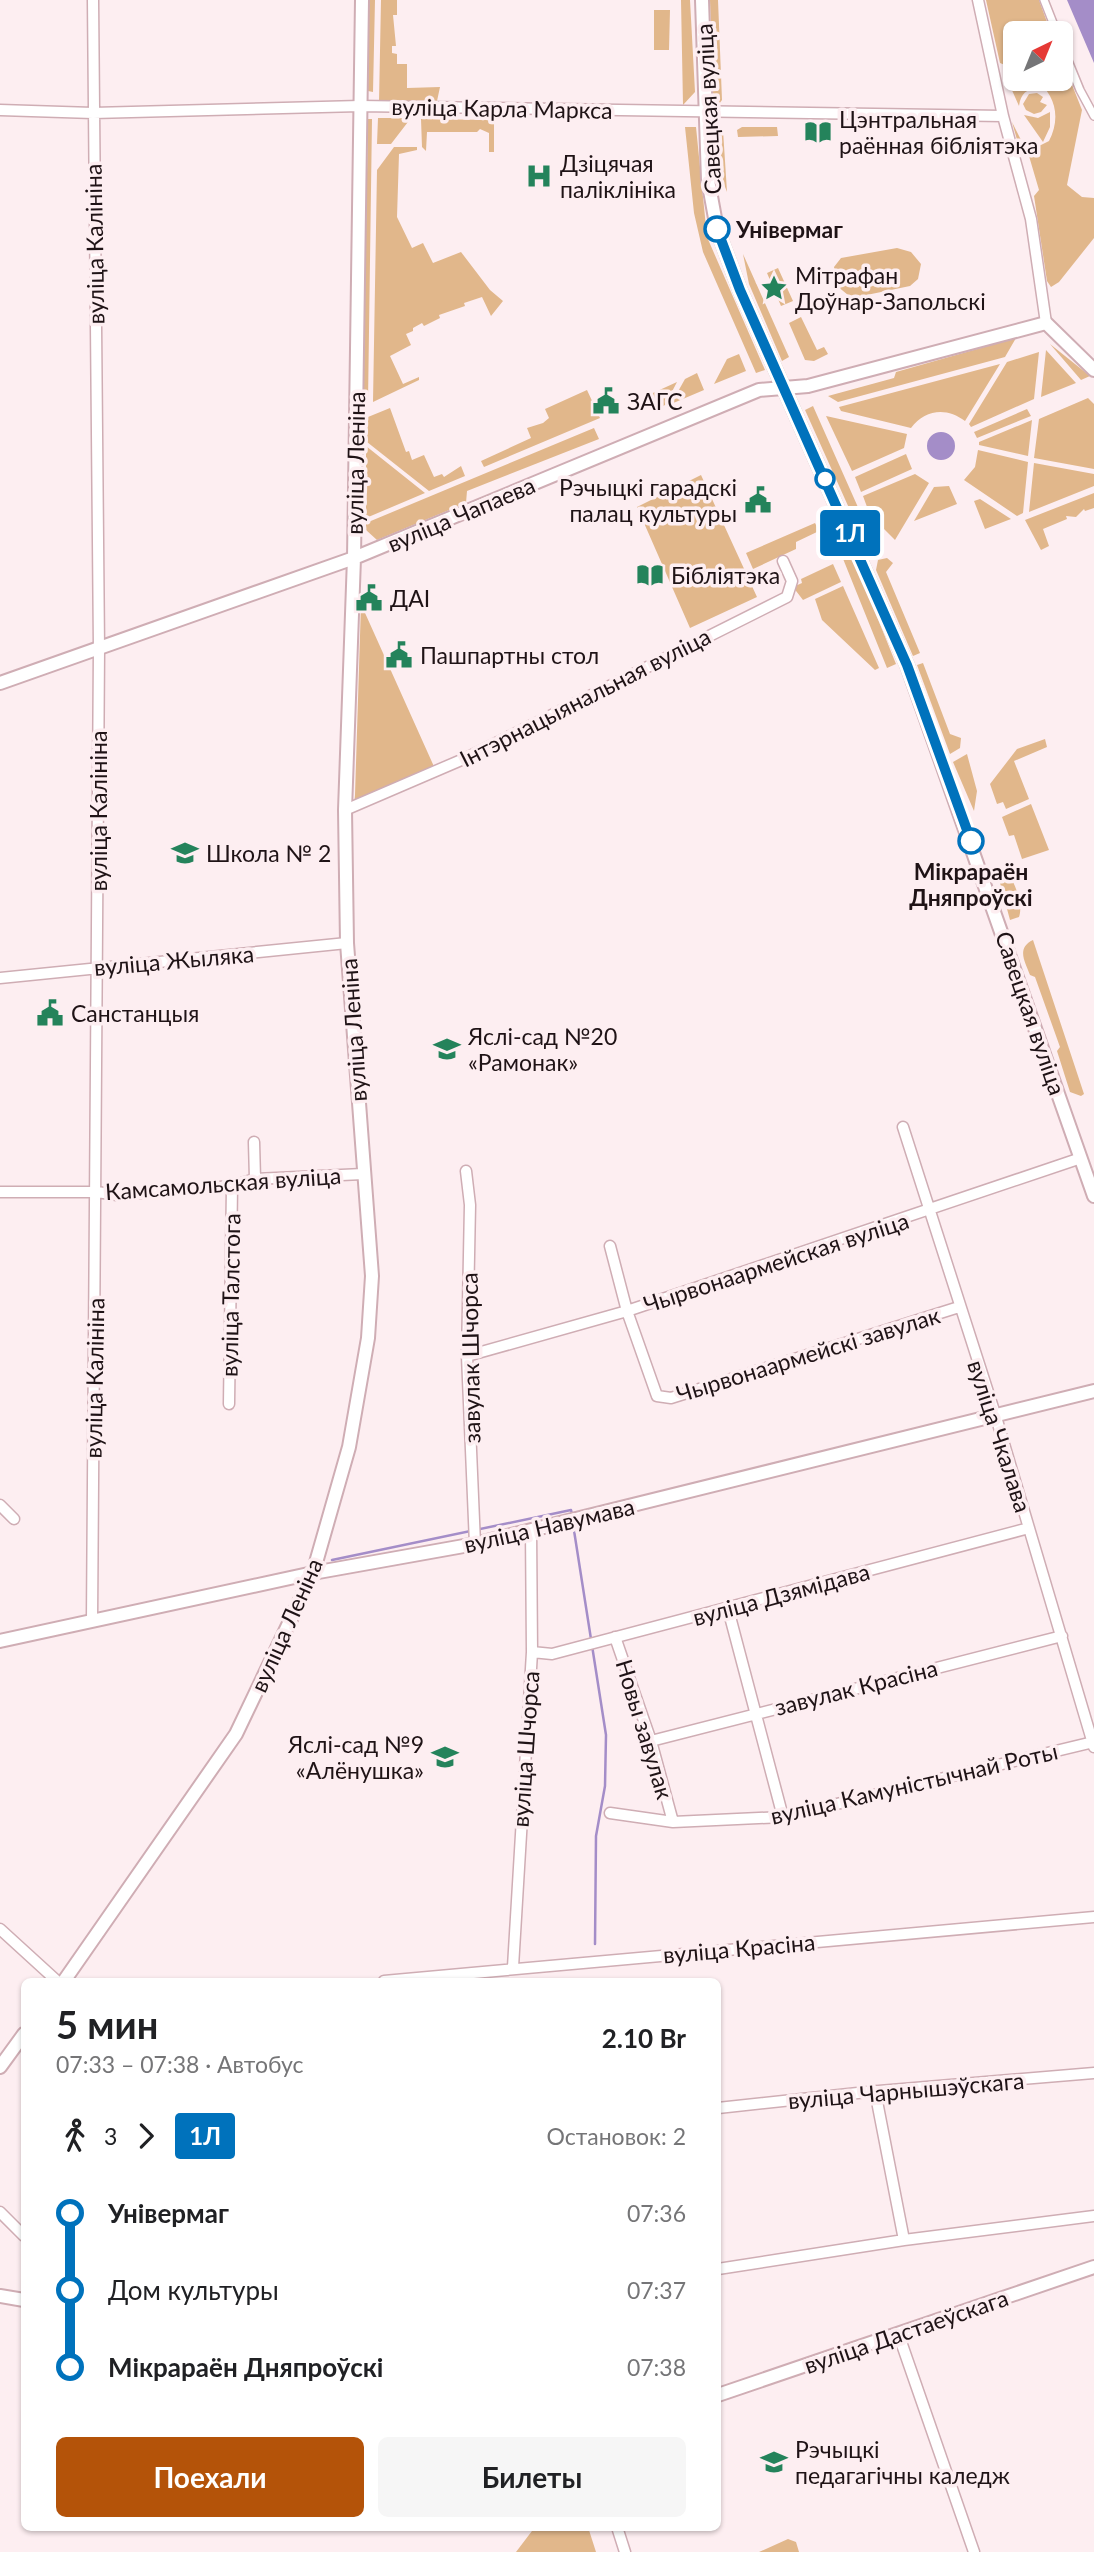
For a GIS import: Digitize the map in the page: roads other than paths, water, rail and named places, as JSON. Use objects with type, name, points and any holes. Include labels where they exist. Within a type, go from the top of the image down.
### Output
[{"type":"street","name":"вуліца Калініна","points":[[92,1621],[99,649],[93,0]]},
{"type":"street","name":"вуліца Леніна","points":[[66,1978],[236,1734],[313,1573],[349,1447],[368,1338],[372,1276],[347,943],[345,810],[354,558],[362,0]]},
{"type":"street","name":"Савецкая вуліца","points":[[702,0],[708,180],[717,229],[740,290],[907,665],[1094,1196]]},
{"type":"street","points":[[978,0],[1003,116],[1031,219],[1046,323],[1094,370]]},
{"type":"street","points":[[1044,0],[1052,21]]},
{"type":"street","points":[[1073,73],[1094,116]]},
{"type":"street","name":"вуліца Карла Маркса","points":[[0,110],[93,113],[360,106],[1003,116]]},
{"type":"street","name":"вуліца Чапаева","points":[[0,683],[354,558],[760,390],[808,386],[1046,323]]},
{"type":"street","name":"Інтэрнацыянальная вуліца","points":[[345,810],[466,758],[787,597],[792,581],[783,561]]},
{"type":"street","name":"вуліца Жыляка","points":[[0,978],[347,943]]},
{"type":"street","name":"вуліца Чкалава","points":[[903,1127],[996,1418],[1093,1744]]},
{"type":"street","points":[[254,1142],[255,1179]]},
{"type":"street","name":"Чырвонаармейская вуліца","points":[[467,1356],[627,1311],[928,1212],[1081,1158]]},
{"type":"street","name":"завулак Шчорса","points":[[466,1171],[470,1205],[467,1356],[475,1544]]},
{"type":"street","name":"Камсамольская вуліца","points":[[0,1192],[97,1192],[117,1195],[232,1186],[255,1179],[363,1174]]},
{"type":"street","name":"вуліца Талстога","points":[[229,1404],[232,1186]]},
{"type":"street","points":[[610,1246],[627,1311]]},
{"type":"street","name":"Чырвонаармейскі завулак","points":[[627,1311],[657,1396],[671,1398],[959,1307]]},
{"type":"street","name":"вуліца Навумава","points":[[0,1641],[313,1573],[475,1544],[996,1418],[1094,1391]]},
{"type":"street","points":[[0,1504],[14,1518]]},
{"type":"street","name":"вуліца Дзямідава","points":[[532,1652],[552,1654],[1029,1528]]},
{"type":"street","name":"вуліца Шчорса","points":[[513,1967],[532,1652],[531,1530]]},
{"type":"street","points":[[728,1609],[783,1817]]},
{"type":"street","name":"завулак Красіна","points":[[651,1741],[1062,1636]]},
{"type":"street","name":"Новы завулак","points":[[615,1637],[651,1741],[673,1822]]},
{"type":"street","name":"вуліца Камуністычнай Роты","points":[[610,1813],[673,1822],[783,1817],[1093,1744]]},
{"type":"street","name":"вуліца Красіна","points":[[412,1978],[1094,1917]]},
{"type":"street","points":[[0,1929],[54,1978]]},
{"type":"street","points":[[0,2067],[21,2038]]},
{"type":"street","name":"вуліца Чарнышэўскага","points":[[721,2108],[875,2091],[1094,2073]]},
{"type":"street","points":[[875,2091],[904,2240]]},
{"type":"street","points":[[0,2212],[21,2233]]},
{"type":"street","points":[[721,2269],[904,2240],[1094,2216]]},
{"type":"street","name":"вуліца Дастаеўскага","points":[[721,2394],[1094,2267]]},
{"type":"street","points":[[0,2296],[21,2300]]},
{"type":"street","points":[[898,2333],[974,2552]]},
{"type":"street","points":[[618,2531],[625,2552]]},
{"type":"waterway","points":[[332,1560],[571,1510],[572,1514]]},
{"type":"waterway","points":[[573,1524],[606,1735],[605,1786],[596,1836],[595,1944]]},
{"type":"place","name":"Цэнтральная раённая бібліятэка","points":[[818,132]]},
{"type":"place","name":"Дзіцячая паліклініка","points":[[539,176]]},
{"type":"place","name":"Універмаг","points":[[717,229]]},
{"type":"place","name":"Мітрафан Доўнар-Запольскі","points":[[774,288]]},
{"type":"place","name":"ЗАГС","points":[[606,401]]},
{"type":"place","name":"Рэчыцкі гарадскі палац культуры","points":[[758,500]]},
{"type":"place","name":"Бібліятэка","points":[[650,575]]},
{"type":"place","name":"ДАІ","points":[[369,598]]},
{"type":"place","name":"Пашпартны стол","points":[[399,655]]},
{"type":"place","name":"Мікрараён Дняпроўскі","points":[[971,841]]},
{"type":"place","name":"Школа № 2","points":[[185,853]]},
{"type":"place","name":"Санстанцыя","points":[[50,1013]]},
{"type":"place","name":"Яслі-сад №20 «Рамонак»","points":[[447,1049]]},
{"type":"place","name":"Яслі-сад №9 «Алёнушка»","points":[[445,1757]]},
{"type":"place","name":"Рэчыцкі педагагічны каледж","points":[[774,2462]]}]
